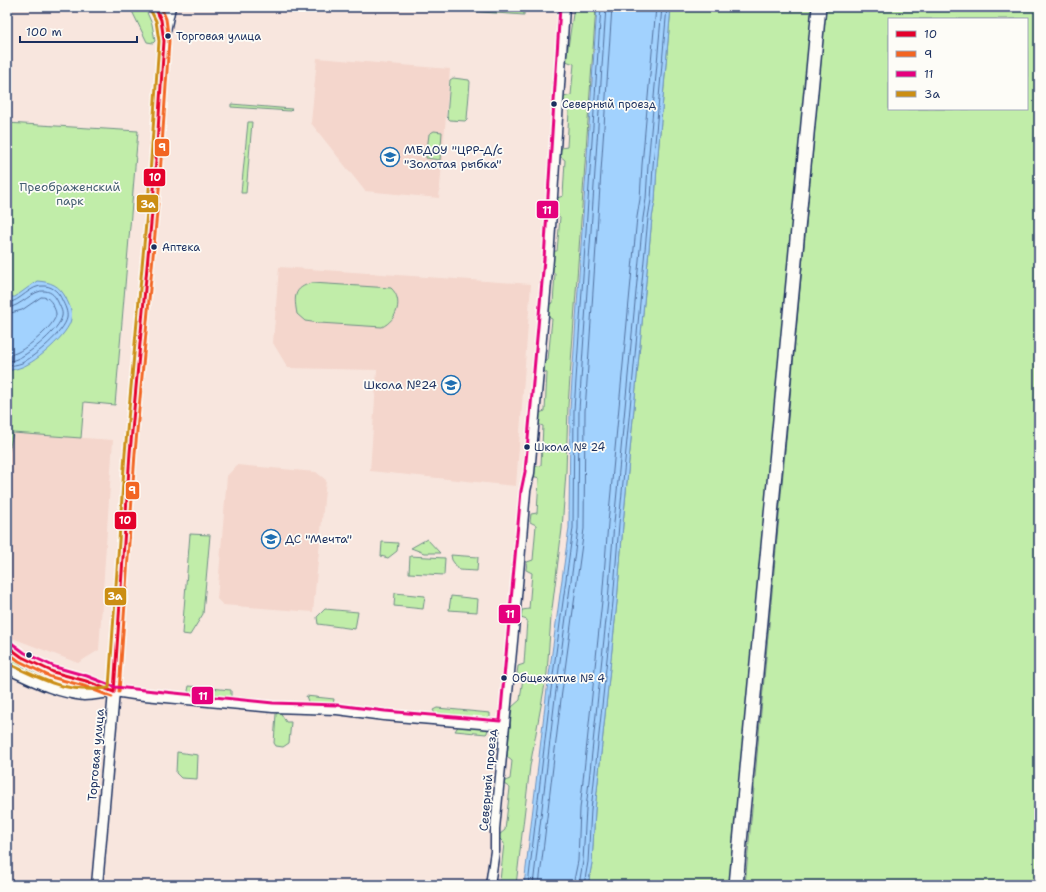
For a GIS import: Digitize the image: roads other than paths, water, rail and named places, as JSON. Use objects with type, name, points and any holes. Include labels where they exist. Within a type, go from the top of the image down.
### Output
[{"type":"main road","points":[[736,885],[819,7]]},
{"type":"street","name":"Торговая улица","points":[[97,885],[114,692],[130,461],[154,190],[164,41],[161,20],[155,7]]},
{"type":"street","points":[[164,41],[171,7]]},
{"type":"street","name":"Северный проезд","points":[[490,885],[495,851],[495,829],[526,491],[530,473],[549,259],[565,7]]},
{"type":"street","points":[[7,646],[22,657],[53,672],[86,681],[114,692],[134,696],[273,708],[337,710],[384,716],[505,726]]},
{"type":"street","points":[[7,668],[45,686],[62,691],[85,695],[114,692]]},
{"type":"water","points":[[597,7],[671,7],[655,201],[652,218],[623,524],[617,602],[595,810],[592,863],[588,885],[524,885],[546,697],[569,528],[570,410]]},
{"type":"water","points":[[37,281],[54,285],[66,298],[71,313],[69,325],[51,347],[35,360],[18,368],[7,371],[7,302],[10,297],[15,297]]},
{"type":"place","name":"Торговая улица","points":[[168,36]]},
{"type":"place","name":"Северный проезд","points":[[554,104]]},
{"type":"place","name":"МБДОУ \"ЦРР-Д/с \"Золотая рыбка\"","points":[[390,157]]},
{"type":"place","name":"Аптека","points":[[154,247]]},
{"type":"place","name":"Школа №24","points":[[451,385]]},
{"type":"place","name":"Школа № 24","points":[[527,447]]},
{"type":"place","name":"ДС \"Мечта\"","points":[[271,539]]},
{"type":"place","name":"Общежитие № 4","points":[[504,678]]},
{"type":"park label","name":"Преображенский парк","points":[[70,194]]}]
